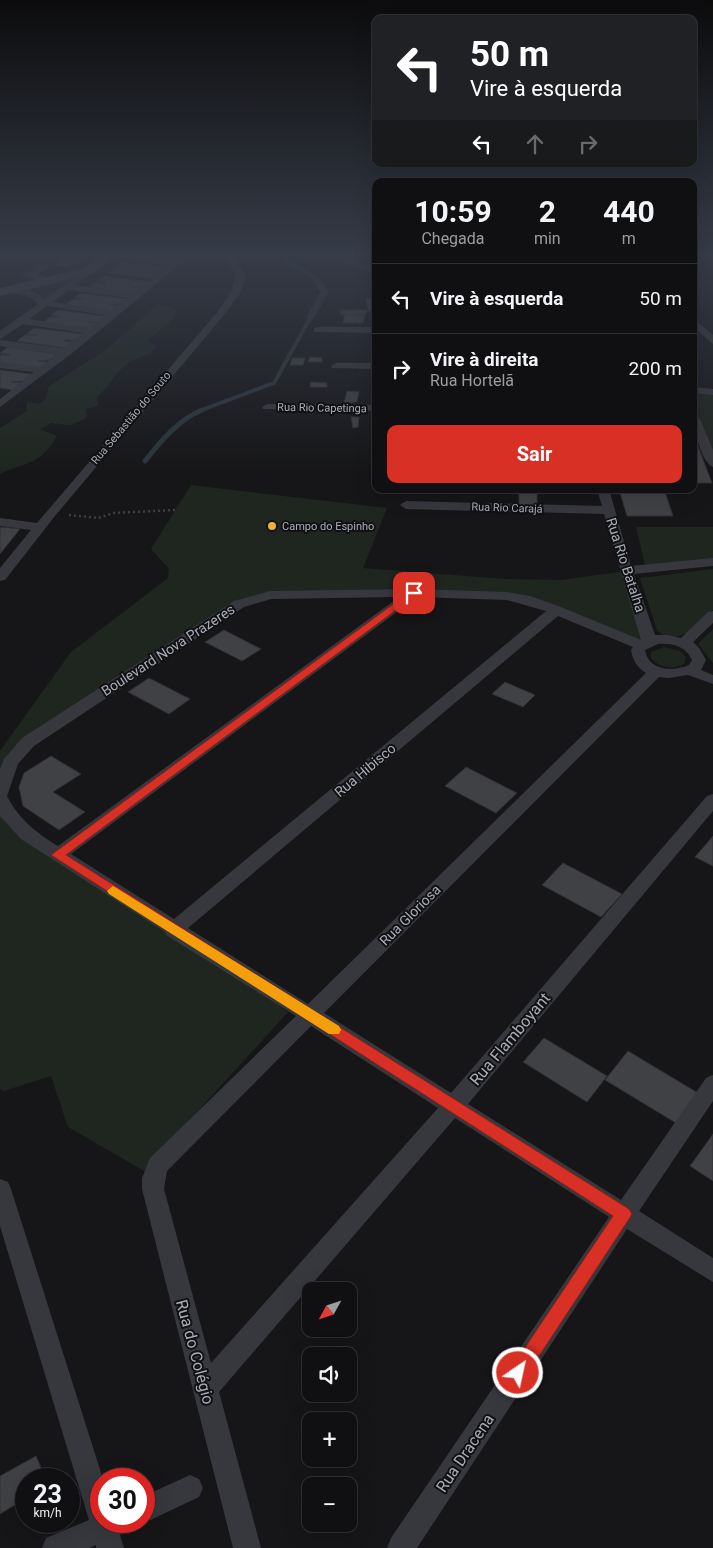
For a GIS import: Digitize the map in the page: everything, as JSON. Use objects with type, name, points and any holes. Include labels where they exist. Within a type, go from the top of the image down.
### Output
[{"type":"street","points":[[0,336],[11,327]]},
{"type":"street","points":[[68,327],[93,331]]},
{"type":"street","points":[[0,404],[5,395],[43,370],[98,327]]},
{"type":"street","name":"Rua Sebastião do Souto","points":[[2,573],[209,327]]},
{"type":"street","points":[[699,327],[713,341]]},
{"type":"street","points":[[317,330],[372,330]]},
{"type":"street","points":[[0,342],[66,352]]},
{"type":"street","points":[[0,365],[43,370]]},
{"type":"street","points":[[336,366],[372,366]]},
{"type":"street","points":[[697,390],[713,392]]},
{"type":"street","name":"Rua Rio Capetinga","points":[[267,407],[372,408]]},
{"type":"street","points":[[697,427],[713,464]]},
{"type":"street","name":"Rua Rio Batalha","points":[[604,493],[646,643],[638,656],[641,662],[656,671]]},
{"type":"street","name":"Rua Rio Carajá","points":[[406,505],[608,510]]},
{"type":"street","points":[[0,522],[40,527]]},
{"type":"street","points":[[626,571],[713,562]]},
{"type":"street","points":[[58,855],[414,593]]},
{"type":"street","name":"Boulevard Nova Prazeres","points":[[684,644],[667,639],[646,643],[525,599],[507,596],[414,593],[270,595],[239,604],[28,742],[10,763],[0,796],[5,811],[27,835],[173,930],[713,1271]]},
{"type":"street","name":"Rua Hibisco","points":[[173,930],[556,610]]},
{"type":"street","points":[[656,671],[674,674],[690,671],[695,668],[699,660],[695,651],[684,644],[713,615]]},
{"type":"street","name":"Rua Gloriosa","points":[[163,1158],[310,1015],[656,671]]},
{"type":"street","points":[[690,671],[713,680]]},
{"type":"street","name":"Rua Flamboyant","points":[[205,1389],[453,1106],[713,800]]},
{"type":"street","name":"Rua Dracena","points":[[401,1548],[713,1084]]},
{"type":"street","name":"Rua do Colégio","points":[[163,1158],[155,1172],[153,1189],[246,1548]]},
{"type":"street","points":[[0,1189],[90,1471]]},
{"type":"street","points":[[155,1505],[190,1488]]},
{"type":"street","points":[[56,1548],[93,1533]]},
{"type":"path","points":[[51,513],[98,518],[114,513],[175,510]]},
{"type":"shaded area","points":[[132,327],[164,327],[147,341],[157,346],[148,354],[133,360],[120,370],[97,397],[98,406],[86,409],[87,418],[71,425],[51,423],[40,429],[57,436],[51,446],[38,458],[0,474],[0,428],[27,411],[27,402],[39,404],[46,398],[49,386],[107,349]]},
{"type":"shaded area","points":[[697,390],[713,392],[713,463],[697,426]]},
{"type":"shaded area","points":[[191,485],[387,508],[363,568],[505,579],[561,580],[626,571],[646,643],[556,610],[478,594],[253,599],[28,742],[0,794],[0,751],[71,652],[168,578],[169,569],[151,549]]},
{"type":"shaded area","points":[[636,527],[713,527],[713,562],[646,569]]},
{"type":"shaded area","points":[[713,569],[713,610],[694,627],[680,636],[672,637],[657,630],[640,578]]},
{"type":"shaded area","points":[[713,629],[713,663],[698,644]]},
{"type":"shaded area","points":[[664,647],[680,651],[686,657],[684,664],[666,667],[654,661],[651,658],[651,652]]},
{"type":"shaded area","points":[[0,798],[5,811],[288,1012],[159,1154],[146,1172],[68,1127],[51,1076],[4,1091],[0,1089]]},
{"type":"building","points":[[34,328],[82,334],[75,341],[66,339],[64,341],[73,342],[66,348],[17,341],[25,335],[37,335],[27,334]]},
{"type":"building","points":[[8,347],[57,354],[49,360],[38,361],[47,362],[40,368],[0,363],[0,355],[10,355],[0,353]]},
{"type":"building","points":[[310,357],[322,358],[322,362],[308,362]]},
{"type":"building","points":[[292,358],[305,358],[303,365],[290,365]]},
{"type":"building","points":[[0,370],[31,374],[23,381],[11,382],[21,383],[13,390],[0,388]]},
{"type":"building","points":[[311,382],[327,383],[327,387],[310,387]]},
{"type":"building","points":[[347,391],[359,392],[357,402],[344,403]]},
{"type":"building","points":[[351,417],[359,417],[358,427],[353,428]]},
{"type":"building","points":[[697,444],[712,483],[697,483]]},
{"type":"building","points":[[519,493],[537,493],[537,507],[519,506]]},
{"type":"building","points":[[620,493],[665,493],[673,516],[627,516]]},
{"type":"building","points":[[1,527],[20,529],[0,554],[0,529]]},
{"type":"building","points":[[224,630],[261,649],[242,661],[205,642]]},
{"type":"building","points":[[149,678],[190,699],[169,714],[128,692]]},
{"type":"building","points":[[505,682],[535,695],[523,707],[492,694]]},
{"type":"building","points":[[51,756],[81,774],[53,792],[85,812],[59,830],[23,806],[19,787],[24,773]]},
{"type":"building","points":[[466,767],[517,793],[496,813],[445,786]]},
{"type":"building","points":[[713,836],[713,866],[695,857]]},
{"type":"building","points":[[563,863],[622,894],[601,917],[542,885]]},
{"type":"building","points":[[544,1038],[607,1076],[587,1102],[523,1062]]},
{"type":"building","points":[[628,1051],[698,1093],[676,1123],[605,1080]]},
{"type":"building","points":[[713,1134],[713,1181],[690,1166]]},
{"type":"building","points":[[36,1456],[41,1468],[15,1468],[15,1505],[0,1514],[0,1476]]},
{"type":"waterway","points":[[199,411],[274,383],[305,327]]},
{"type":"waterway","points":[[145,461],[178,425],[202,410]]},
{"type":"slow traffic","points":[[113,891],[334,1030]]},
{"type":"place","name":"Campo do Espinho","points":[[272,526]]},
{"type":"route","points":[[414,593],[58,855],[173,930],[624,1214],[518,1373]]}]
